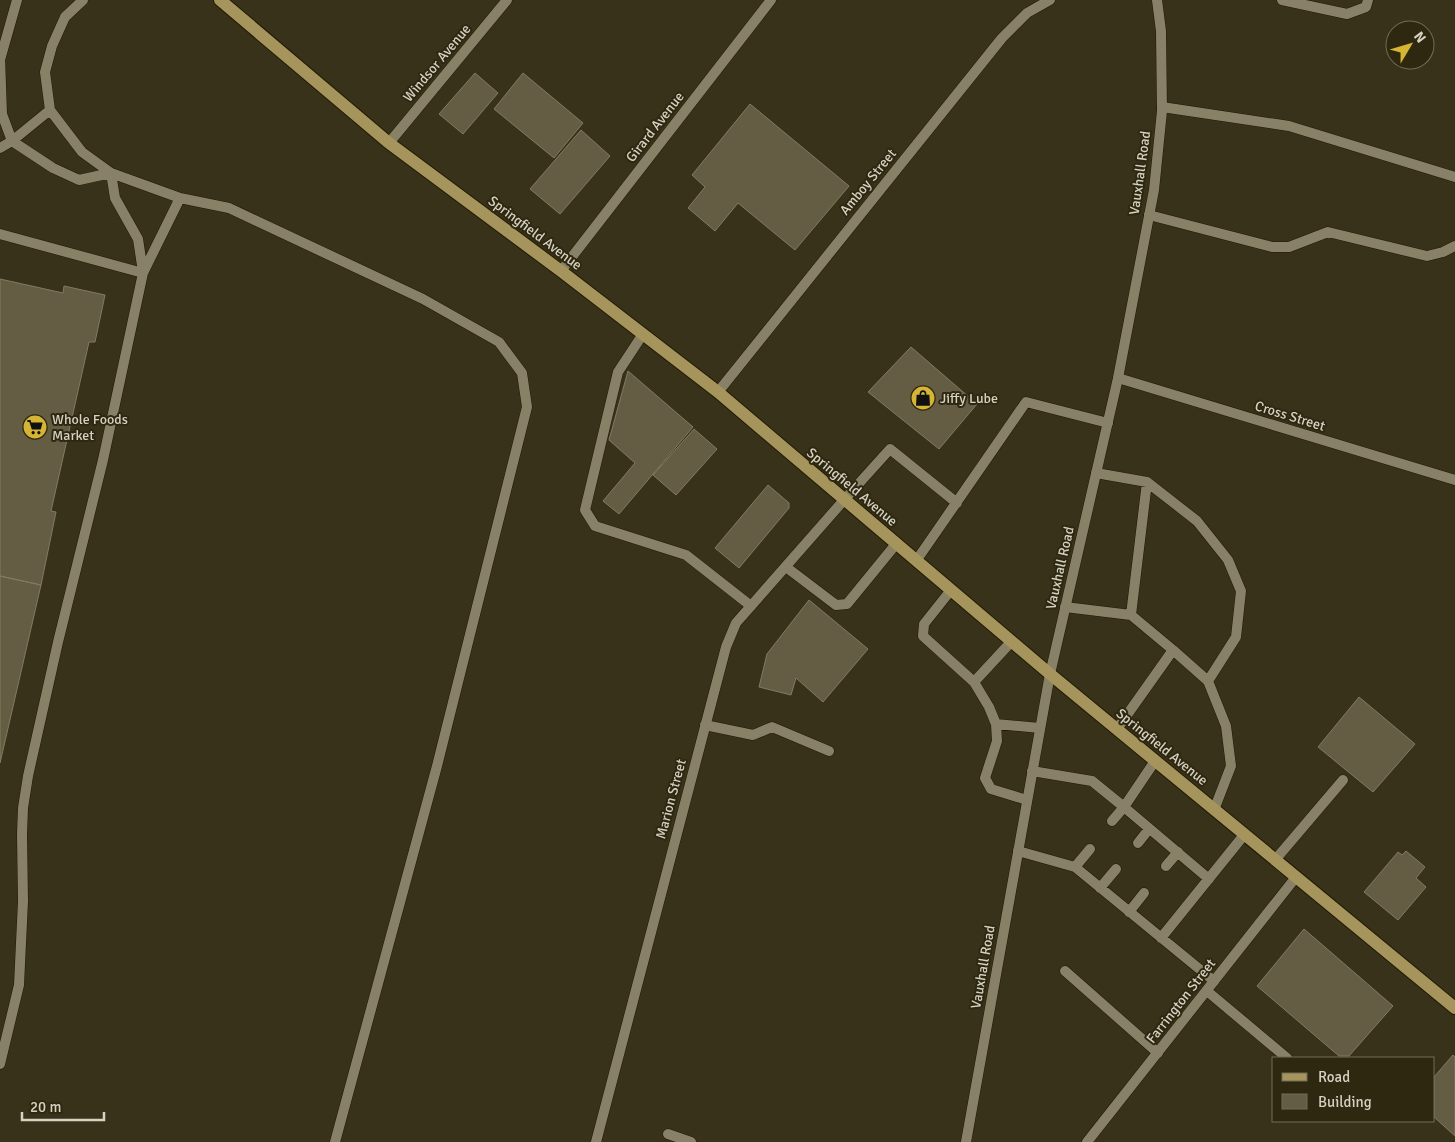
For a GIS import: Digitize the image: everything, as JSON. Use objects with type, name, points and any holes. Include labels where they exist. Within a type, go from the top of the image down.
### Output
[{"type":"main road","name":"Springfield Avenue","points":[[226,2],[389,143],[562,271],[718,392],[1050,674],[1455,1008]]},
{"type":"street","points":[[17,0],[0,59],[2,114],[12,142],[53,168],[79,180],[111,173]]},
{"type":"street","points":[[83,0],[65,17],[52,46],[45,72],[50,110],[82,152],[111,173],[180,198],[229,208],[423,299],[499,342],[522,373],[527,407],[437,766],[335,1142]]},
{"type":"street","name":"Windsor Avenue","points":[[389,143],[507,0]]},
{"type":"street","name":"Girard Avenue","points":[[562,271],[771,0]]},
{"type":"street","name":"Amboy Street","points":[[718,392],[1002,38],[1027,13],[1050,0]]},
{"type":"street","name":"Vauxhall Road","points":[[966,1142],[1050,674],[1118,378],[1154,190],[1162,107],[1161,30],[1157,0]]},
{"type":"street","points":[[1282,0],[1347,14],[1366,7],[1368,0]]},
{"type":"street","points":[[1162,107],[1289,126],[1455,177]]},
{"type":"street","points":[[0,148],[12,142],[50,110]]},
{"type":"street","points":[[111,173],[115,198],[138,239],[143,273]]},
{"type":"street","points":[[0,1064],[19,985],[23,901],[22,825],[28,776],[58,642],[103,460],[143,273],[180,198]]},
{"type":"street","points":[[1149,215],[1272,246],[1289,247],[1328,232],[1427,256],[1443,252],[1455,246]]},
{"type":"street","points":[[0,234],[143,273]]},
{"type":"street","points":[[644,334],[618,372],[584,510],[595,526],[686,555],[751,606]]},
{"type":"street","name":"Cross Street","points":[[1118,378],[1455,480]]},
{"type":"street","points":[[916,561],[1026,402],[1108,423]]},
{"type":"street","name":"Marion Street","points":[[596,1142],[726,646],[736,623],[890,449],[957,503]]},
{"type":"street","points":[[1096,472],[1147,482],[1197,521],[1228,560],[1240,591],[1236,637],[1208,681]]},
{"type":"street","points":[[1131,615],[1147,482]]},
{"type":"street","points":[[786,567],[836,605],[847,604],[896,544]]},
{"type":"street","points":[[951,590],[924,624],[923,636],[974,682],[989,707],[996,724],[997,741],[984,778],[991,789],[1027,800]]},
{"type":"street","points":[[1065,607],[1131,615],[1208,681],[1226,726],[1231,766],[1214,810]]},
{"type":"street","points":[[974,682],[1012,641]]},
{"type":"street","points":[[1117,730],[1173,650]]},
{"type":"street","points":[[996,724],[1040,728]]},
{"type":"street","points":[[705,725],[753,735],[772,727],[828,751]]},
{"type":"street","points":[[1112,821],[1156,761]]},
{"type":"street","points":[[1032,771],[1092,781],[1209,878]]},
{"type":"street","points":[[1275,860],[1343,780]]},
{"type":"street","points":[[1138,843],[1149,829]]},
{"type":"street","points":[[1161,938],[1244,835]]},
{"type":"street","points":[[1075,867],[1090,849]]},
{"type":"street","points":[[1018,851],[1075,867],[1214,981]]},
{"type":"street","points":[[1166,866],[1178,852]]},
{"type":"street","points":[[1100,888],[1116,869]]},
{"type":"street","name":"Farrington Street","points":[[1087,1142],[1296,877]]},
{"type":"street","points":[[1129,912],[1144,893]]},
{"type":"street","points":[[1065,970],[1158,1053]]},
{"type":"street","points":[[1206,991],[1286,1057]]},
{"type":"street","points":[[668,1134],[691,1142]]},
{"type":"building","points":[[475,73],[498,93],[463,134],[439,114]]},
{"type":"building","points":[[523,73],[583,123],[554,158],[494,109]]},
{"type":"building","points":[[750,104],[849,186],[795,250],[738,203],[715,231],[688,208],[705,187],[692,175]]},
{"type":"building","points":[[581,130],[610,156],[560,214],[530,189]]},
{"type":"building","name":"Whole Foods Market","points":[[0,279],[63,293],[64,286],[105,295],[95,342],[89,342],[51,511],[56,512],[41,585],[0,576]]},
{"type":"building","name":"Jiffy Lube","points":[[911,347],[977,404],[939,449],[868,392]]},
{"type":"building","points":[[628,371],[693,427],[619,514],[603,501],[635,463],[609,440]]},
{"type":"building","points":[[694,429],[717,449],[676,495],[653,475]]},
{"type":"building","points":[[768,485],[789,503],[789,508],[739,568],[715,548]]},
{"type":"building","points":[[0,576],[41,585],[0,763]]},
{"type":"building","points":[[809,600],[868,649],[823,702],[796,678],[791,695],[759,687],[767,654]]},
{"type":"building","points":[[1359,697],[1415,744],[1373,792],[1318,747]]},
{"type":"building","points":[[1406,851],[1425,867],[1416,878],[1426,887],[1398,920],[1364,892],[1398,852],[1402,855]]},
{"type":"building","points":[[1304,929],[1393,1006],[1349,1056],[1339,1056],[1257,986]]},
{"type":"building","points":[[1453,1055],[1455,1057],[1455,1136],[1435,1118],[1435,1076]]},
{"type":"place","name":"Jiffy Lube","points":[[923,398]]},
{"type":"place","name":"Whole Foods Market","points":[[35,427]]}]
